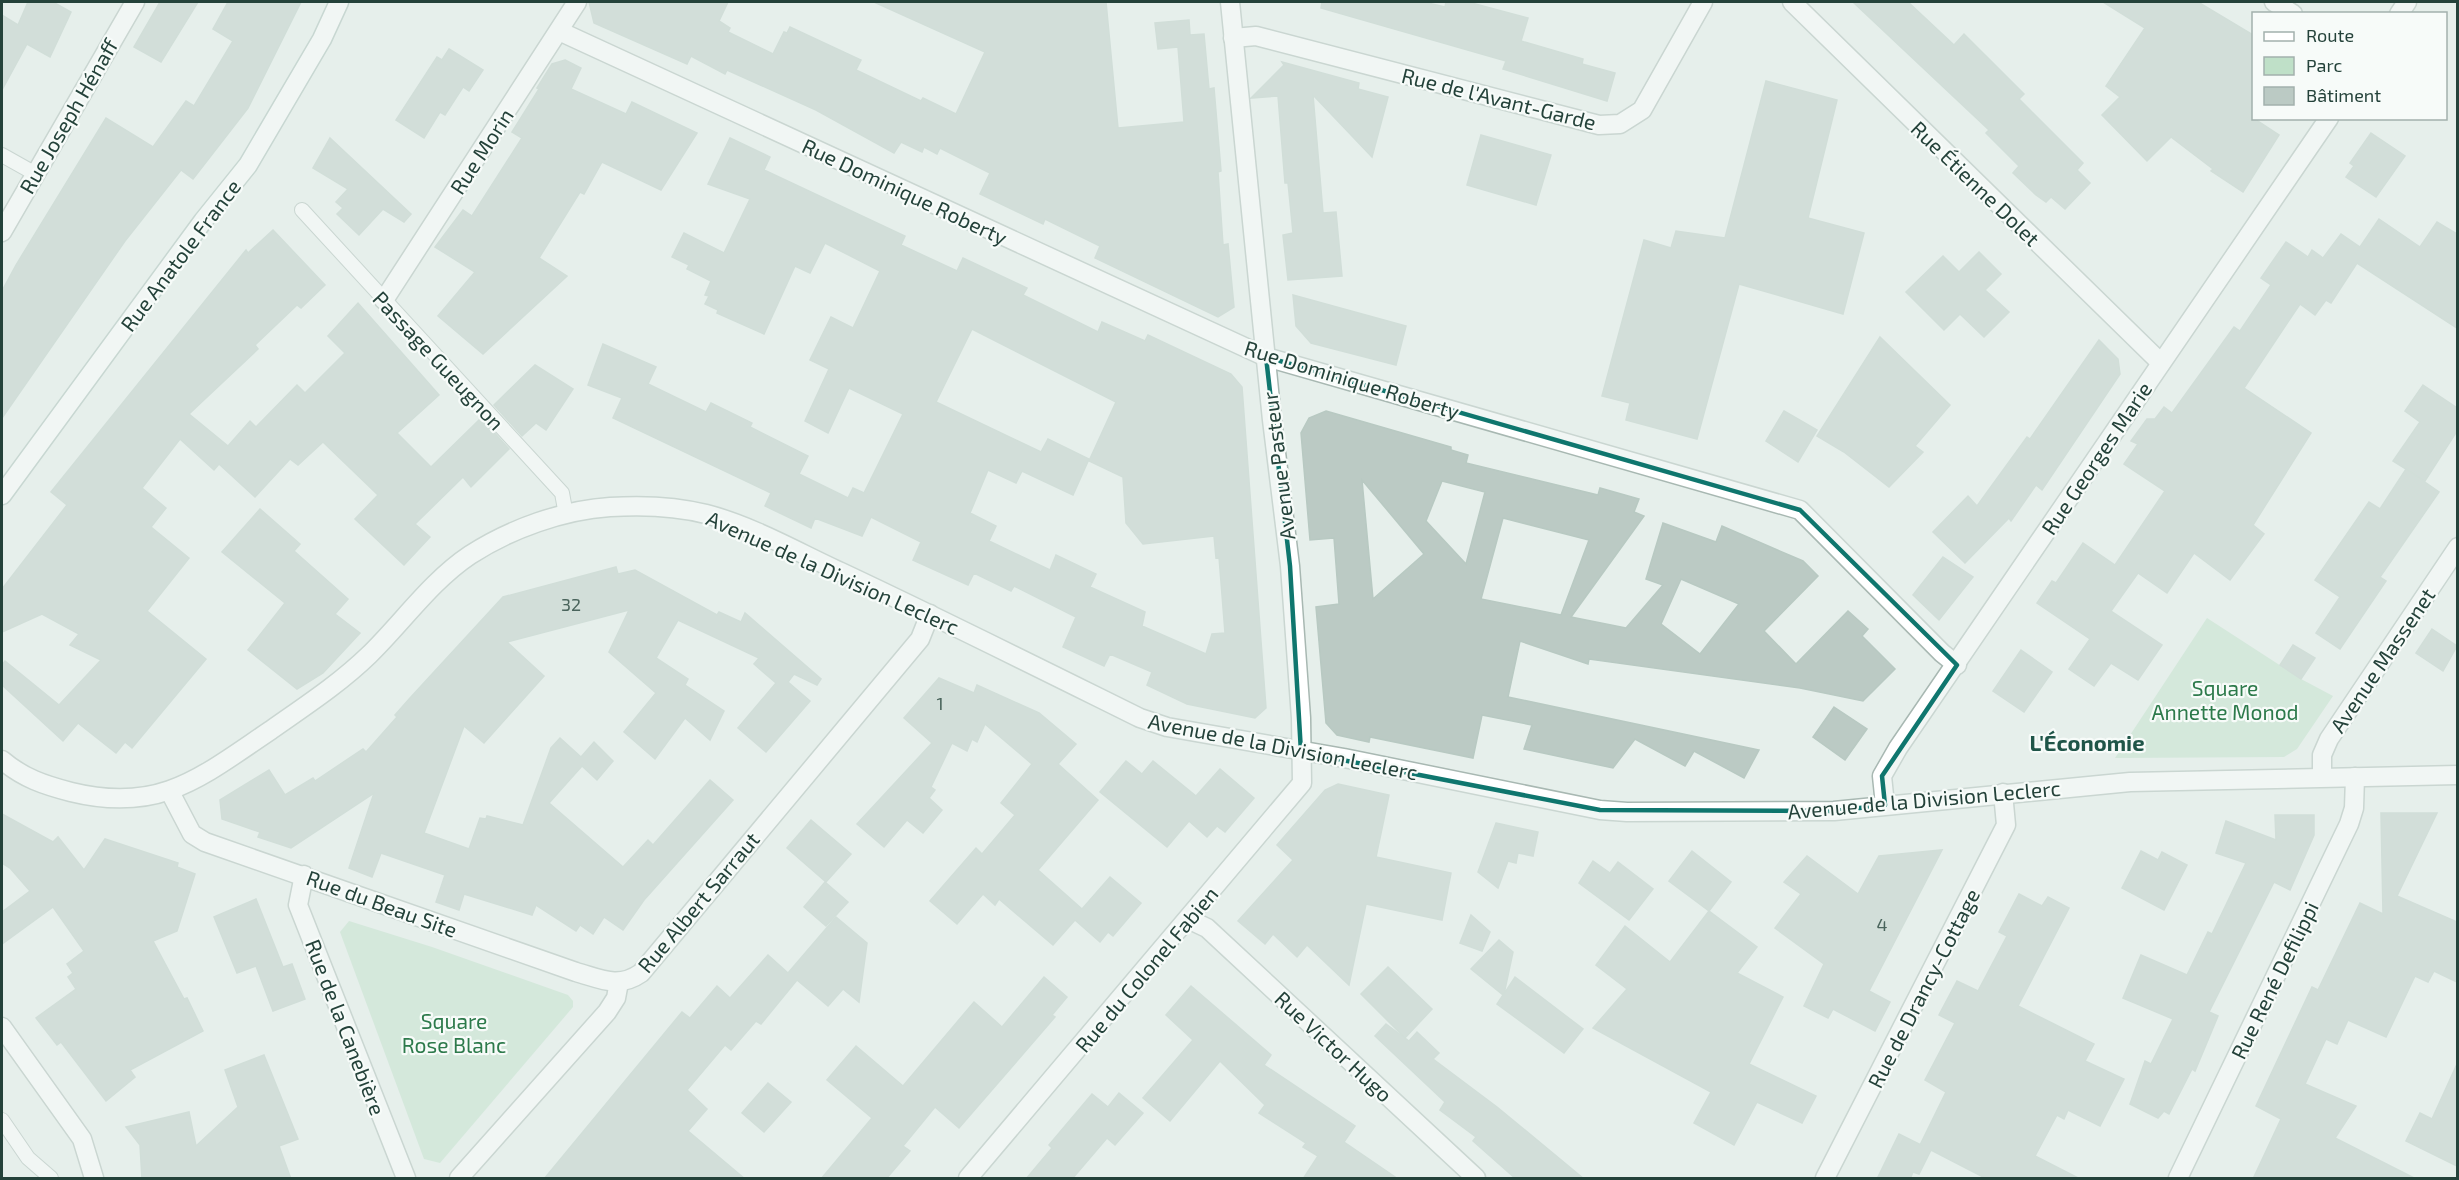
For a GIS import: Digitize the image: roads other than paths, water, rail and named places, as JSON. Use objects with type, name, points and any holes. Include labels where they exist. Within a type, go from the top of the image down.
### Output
[{"type":"street","name":"Rue Joseph Hénaff","points":[[2,232],[34,173],[135,2]]},
{"type":"street","name":"Rue Anatole France","points":[[2,495],[203,221],[248,165],[322,39],[339,2]]},
{"type":"street","name":"Rue Morin","points":[[384,300],[577,2]]},
{"type":"street","name":"Avenue Pasteur","points":[[1230,2],[1290,566],[1301,752]]},
{"type":"street","name":"Rue de l'Avant-Garde","points":[[1233,38],[1256,36],[1599,125],[1620,124],[1642,111],[1703,2]]},
{"type":"street","name":"Rue Étienne Dolet","points":[[1792,2],[2161,363]]},
{"type":"street","points":[[2274,2],[2290,12]]},
{"type":"street","name":"Rue Dominique Roberty","points":[[559,31],[1266,357],[1800,510],[1957,665]]},
{"type":"street","name":"Rue Georges Marie","points":[[1885,805],[1882,776],[1898,748],[1957,665],[2328,120]]},
{"type":"street","name":"Avenue de la Division Leclerc","points":[[2,759],[21,776],[43,785],[104,800],[130,800],[170,792],[218,766],[331,689],[469,556],[504,536],[566,515],[602,508],[636,507],[677,508],[710,515],[747,529],[930,614],[1140,718],[1167,727],[1600,810],[1834,811],[2130,782],[2457,775]]},
{"type":"street","name":"Avenue Massenet","points":[[2322,777],[2322,755],[2329,739],[2457,547]]},
{"type":"street","name":"Rue Albert Sarraut","points":[[459,1179],[606,1012],[616,998],[619,982],[629,981],[641,973],[920,639],[930,614]]},
{"type":"street","name":"Rue du Colonel Fabien","points":[[968,1179],[1299,789],[1302,783],[1301,752]]},
{"type":"street","name":"Rue René Defilippi","points":[[2178,1179],[2349,824],[2354,808],[2355,777]]},
{"type":"street","name":"Rue du Beau Site","points":[[170,792],[192,834],[205,842],[576,972],[619,982]]},
{"type":"street","name":"Rue de Drancy-Cottage","points":[[1825,1179],[2006,825],[2002,793]]},
{"type":"street","name":"Rue de la Canebière","points":[[304,875],[298,905],[406,1179]]},
{"type":"street","name":"Rue Victor Hugo","points":[[1188,919],[1207,928],[1476,1179]]},
{"type":"street","points":[[2,1027],[82,1139],[94,1179]]},
{"type":"lane","points":[[2,155],[34,173]]},
{"type":"lane","name":"Passage Gueugnon","points":[[302,210],[562,493],[566,515]]},
{"type":"lane","points":[[2,1120],[28,1158],[51,1179]]},
{"type":"district","name":"L'Économie","points":[[2087,742]]},
{"type":"park label","name":"Square Annette Monod","points":[[2225,699]]},
{"type":"park label","name":"Square Rose Blanc","points":[[454,1032]]}]
